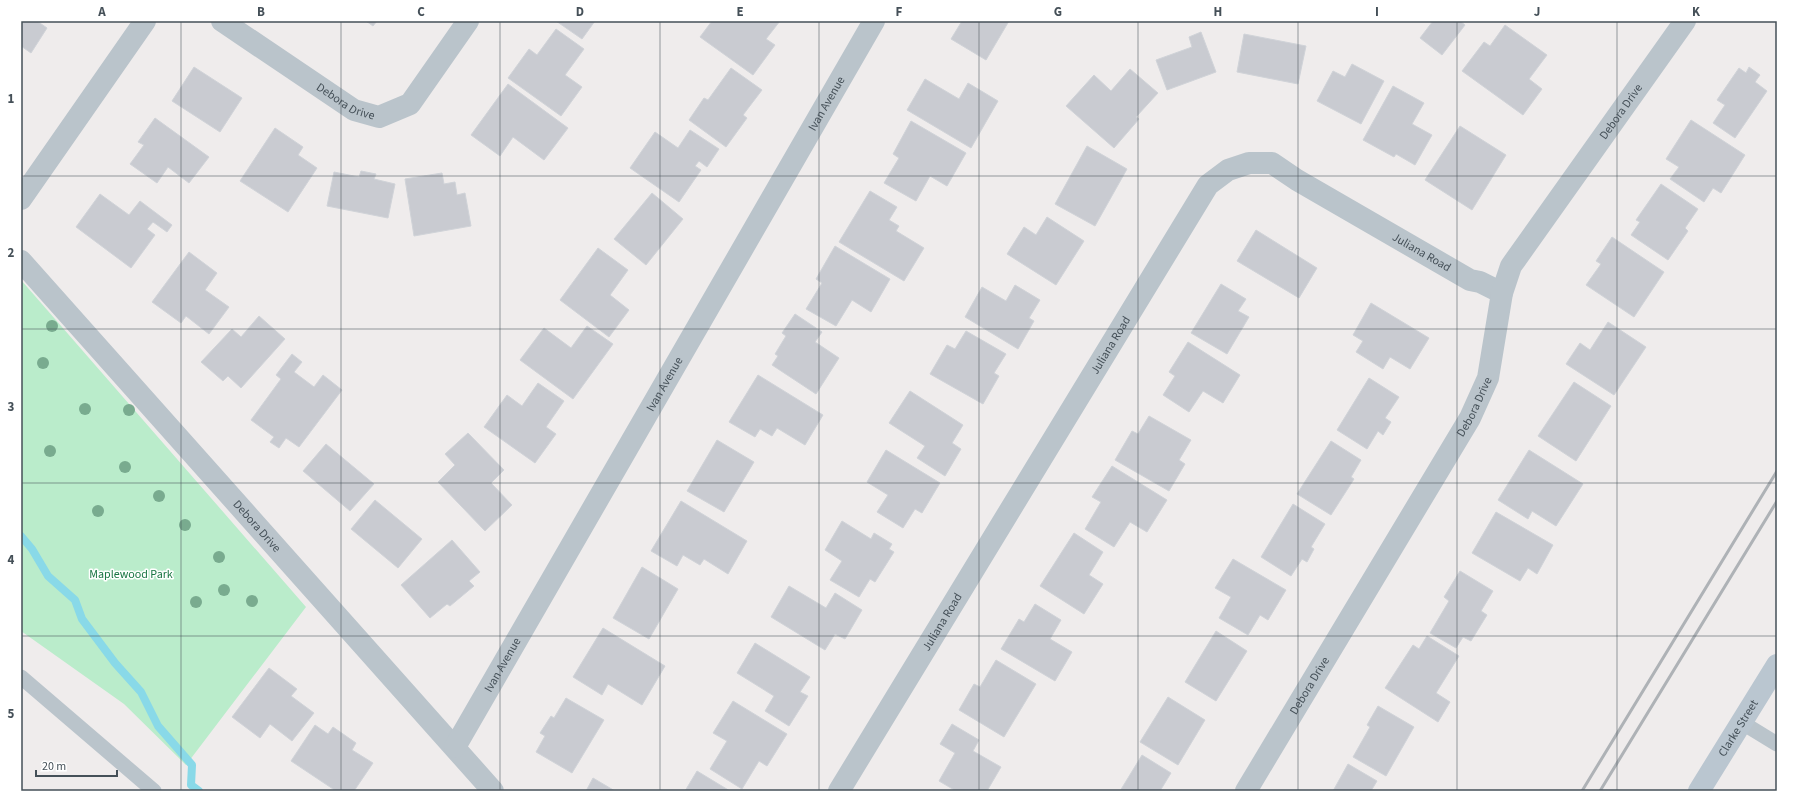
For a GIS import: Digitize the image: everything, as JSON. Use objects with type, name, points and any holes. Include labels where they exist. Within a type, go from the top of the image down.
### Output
[{"type":"street","points":[[21,199],[145,21]]},
{"type":"street","name":"Debora Drive","points":[[222,21],[354,110],[379,117],[410,104],[468,21]]},
{"type":"street","name":"Ivan Avenue","points":[[454,747],[874,21]]},
{"type":"street","name":"Debora Drive","points":[[1246,791],[1470,418],[1488,378],[1502,293],[1511,266],[1685,21]]},
{"type":"street","name":"Juliana Road","points":[[839,791],[1208,185],[1228,170],[1249,163],[1272,162],[1297,180],[1470,280],[1480,282],[1502,293]]},
{"type":"street","name":"Debora Drive","points":[[21,261],[493,791]]},
{"type":"street","name":"Clarke Street","points":[[1699,791],[1777,665]]},
{"type":"lane","points":[[21,677],[154,791]]},
{"type":"lane","points":[[1741,722],[1777,744]]},
{"type":"green space","name":"Maplewood Park","points":[[21,280],[306,607],[186,765],[124,704],[21,631]]},
{"type":"building","points":[[21,21],[37,21],[47,28],[31,53],[21,46]]},
{"type":"building","points":[[366,21],[377,21],[373,26]]},
{"type":"building","points":[[556,21],[595,21],[582,39]]},
{"type":"building","points":[[712,21],[780,21],[766,39],[775,45],[753,75],[700,37]]},
{"type":"building","points":[[962,21],[1009,21],[986,60],[951,39]]},
{"type":"building","points":[[1433,21],[1460,21],[1465,25],[1442,55],[1420,38]]},
{"type":"building","points":[[1505,25],[1547,55],[1529,79],[1542,89],[1523,115],[1462,71],[1484,42],[1490,46]]},
{"type":"building","points":[[556,29],[584,49],[565,75],[582,87],[561,116],[508,78],[529,49],[537,55]]},
{"type":"building","points":[[1201,32],[1216,72],[1167,90],[1156,60],[1192,47],[1189,37]]},
{"type":"building","points":[[1244,34],[1306,46],[1298,84],[1237,72]]},
{"type":"building","points":[[1352,64],[1384,81],[1361,124],[1317,101],[1333,71],[1345,77]]},
{"type":"building","points":[[194,67],[242,98],[220,132],[172,101]]},
{"type":"building","points":[[1749,67],[1760,75],[1755,82],[1767,91],[1735,138],[1713,123],[1725,105],[1717,100],[1739,68],[1746,73]]},
{"type":"building","points":[[731,68],[762,90],[743,115],[747,118],[726,147],[689,120],[704,98],[708,100]]},
{"type":"building","points":[[1130,69],[1158,93],[1136,117],[1139,119],[1114,148],[1066,106],[1094,75],[1111,91]]},
{"type":"building","points":[[925,79],[959,99],[968,83],[998,101],[971,148],[907,110]]},
{"type":"building","points":[[508,84],[568,128],[544,160],[513,137],[500,156],[471,135]]},
{"type":"building","points":[[1393,86],[1424,103],[1412,124],[1432,135],[1415,165],[1396,154],[1394,157],[1363,140]]},
{"type":"building","points":[[155,118],[209,157],[189,183],[168,167],[157,183],[130,164],[144,145],[138,142]]},
{"type":"building","points":[[1691,120],[1745,155],[1721,193],[1713,188],[1704,202],[1670,179],[1679,167],[1666,159]]},
{"type":"building","points":[[911,121],[966,153],[947,186],[930,176],[916,201],[884,183],[899,158],[893,154]]},
{"type":"building","points":[[1460,126],[1506,155],[1472,210],[1425,180]]},
{"type":"building","points":[[275,128],[303,147],[298,155],[317,168],[288,212],[240,181]]},
{"type":"building","points":[[690,130],[719,149],[707,167],[699,161],[695,166],[701,170],[679,202],[630,168],[655,132],[678,148]]},
{"type":"building","points":[[1087,146],[1127,169],[1095,226],[1055,204]]},
{"type":"building","points":[[361,171],[376,174],[374,179],[395,184],[388,218],[327,206],[334,172],[359,177]]},
{"type":"building","points":[[442,173],[444,184],[455,182],[457,195],[465,193],[471,226],[414,236],[405,179]]},
{"type":"building","points":[[1661,184],[1698,209],[1685,228],[1688,231],[1668,260],[1631,235],[1640,222],[1636,220]]},
{"type":"building","points":[[870,191],[897,207],[889,220],[899,226],[896,231],[924,248],[904,281],[839,242]]},
{"type":"building","points":[[652,193],[683,219],[646,265],[614,239]]},
{"type":"building","points":[[100,194],[129,215],[140,201],[172,225],[167,232],[153,222],[147,229],[155,235],[131,268],[76,227]]},
{"type":"building","points":[[1047,217],[1084,241],[1056,285],[1007,254],[1024,227],[1036,235]]},
{"type":"building","points":[[1256,230],[1317,268],[1299,298],[1237,261]]},
{"type":"building","points":[[1612,237],[1664,272],[1634,317],[1586,285],[1601,264],[1596,261]]},
{"type":"building","points":[[835,246],[890,279],[871,312],[852,300],[836,326],[806,309],[822,283],[816,279]]},
{"type":"building","points":[[598,248],[628,270],[610,295],[629,310],[609,337],[560,300]]},
{"type":"building","points":[[189,252],[217,273],[205,290],[229,307],[209,334],[186,316],[181,323],[152,302]]},
{"type":"building","points":[[1221,284],[1246,299],[1238,311],[1249,317],[1227,354],[1191,333]]},
{"type":"building","points":[[1015,285],[1040,300],[1029,318],[1034,321],[1018,349],[965,317],[982,287],[1006,301]]},
{"type":"building","points":[[1371,303],[1429,338],[1410,369],[1390,357],[1383,369],[1356,352],[1363,341],[1353,335]]},
{"type":"building","points":[[795,314],[822,332],[815,342],[839,358],[816,394],[772,365],[778,356],[775,354],[786,336],[782,333]]},
{"type":"building","points":[[259,316],[285,339],[241,388],[228,376],[223,381],[201,362],[232,329],[241,337]]},
{"type":"building","points":[[1608,322],[1646,347],[1614,395],[1566,364],[1580,343],[1590,350]]},
{"type":"building","points":[[587,326],[613,344],[573,399],[520,360],[544,328],[571,348]]},
{"type":"building","points":[[966,331],[1006,354],[994,373],[999,376],[983,404],[930,374],[947,345],[955,349]]},
{"type":"building","points":[[1188,342],[1240,375],[1223,403],[1203,391],[1189,412],[1163,395],[1175,376],[1169,372]]},
{"type":"building","points":[[292,354],[302,362],[294,372],[314,387],[323,375],[342,390],[299,447],[286,438],[279,448],[270,442],[274,437],[251,420],[281,379],[276,375]]},
{"type":"building","points":[[758,375],[823,415],[805,445],[777,428],[772,436],[760,429],[755,437],[729,422]]},
{"type":"building","points":[[1369,378],[1399,397],[1385,418],[1391,422],[1383,435],[1378,431],[1367,449],[1337,430]]},
{"type":"building","points":[[1574,382],[1611,406],[1576,461],[1538,436]]},
{"type":"building","points":[[538,383],[564,401],[546,427],[556,434],[535,463],[484,427],[507,395],[522,406]]},
{"type":"building","points":[[910,391],[963,425],[952,443],[961,449],[945,476],[917,458],[925,446],[889,423]]},
{"type":"building","points":[[1149,416],[1191,440],[1179,460],[1185,464],[1169,491],[1115,460],[1132,431],[1138,434]]},
{"type":"building","points":[[468,433],[504,470],[491,483],[512,505],[485,531],[438,482],[455,465],[445,454]]},
{"type":"building","points":[[717,440],[754,462],[724,512],[687,491]]},
{"type":"building","points":[[1331,441],[1361,460],[1351,477],[1354,479],[1331,515],[1297,494]]},
{"type":"building","points":[[326,444],[374,484],[350,511],[303,471]]},
{"type":"building","points":[[886,450],[940,483],[922,513],[915,509],[903,528],[877,512],[888,495],[867,482]]},
{"type":"building","points":[[1529,450],[1583,484],[1556,526],[1532,511],[1528,519],[1498,500]]},
{"type":"building","points":[[1112,466],[1167,500],[1147,532],[1130,522],[1114,547],[1085,529],[1101,502],[1092,497]]},
{"type":"building","points":[[375,500],[422,539],[398,568],[351,529]]},
{"type":"building","points":[[681,501],[747,541],[728,574],[704,559],[700,565],[683,555],[677,566],[651,551]]},
{"type":"building","points":[[1293,504],[1325,524],[1311,547],[1314,549],[1307,562],[1302,559],[1291,576],[1261,557]]},
{"type":"building","points":[[1496,512],[1553,545],[1537,574],[1528,568],[1520,581],[1472,553]]},
{"type":"building","points":[[842,521],[871,539],[874,533],[892,544],[889,549],[894,552],[875,582],[870,579],[859,597],[830,580],[842,561],[825,550]]},
{"type":"building","points":[[1074,533],[1103,552],[1089,575],[1103,584],[1084,614],[1040,586]]},
{"type":"building","points":[[452,540],[480,572],[469,581],[474,586],[450,606],[447,604],[430,618],[401,585]]},
{"type":"building","points":[[1233,559],[1286,590],[1268,620],[1260,615],[1248,635],[1219,618],[1231,597],[1215,588]]},
{"type":"building","points":[[642,567],[678,589],[649,639],[613,618]]},
{"type":"building","points":[[1460,571],[1493,591],[1481,611],[1487,615],[1471,641],[1463,637],[1456,648],[1430,633],[1449,601],[1444,597]]},
{"type":"building","points":[[789,586],[826,608],[835,593],[862,610],[845,639],[835,634],[825,650],[771,617]]},
{"type":"building","points":[[1035,604],[1061,620],[1050,639],[1072,652],[1055,681],[1001,649],[1019,619],[1024,622]]},
{"type":"building","points":[[603,628],[665,666],[642,705],[608,684],[602,695],[573,677]]},
{"type":"building","points":[[1216,631],[1247,651],[1216,701],[1185,682]]},
{"type":"building","points":[[1427,636],[1459,656],[1436,693],[1450,702],[1438,722],[1385,688],[1413,645],[1419,649]]},
{"type":"building","points":[[755,643],[810,677],[800,692],[808,696],[789,726],[765,711],[774,696],[737,673]]},
{"type":"building","points":[[996,660],[1036,684],[1004,737],[959,710],[974,684],[980,687]]},
{"type":"building","points":[[269,668],[297,689],[291,696],[314,713],[292,741],[270,724],[260,738],[232,717]]},
{"type":"building","points":[[1168,697],[1205,720],[1178,765],[1140,742]]},
{"type":"building","points":[[566,698],[604,720],[572,773],[536,752],[545,736],[540,733],[551,716],[554,718]]},
{"type":"building","points":[[733,701],[787,734],[767,766],[759,761],[742,789],[710,769],[727,741],[713,733]]},
{"type":"building","points":[[1378,706],[1414,727],[1386,776],[1353,757],[1370,727],[1367,725]]},
{"type":"building","points":[[952,724],[979,740],[973,751],[1001,767],[987,791],[956,791],[939,781],[955,753],[940,744]]},
{"type":"building","points":[[315,725],[328,734],[333,727],[356,743],[352,750],[373,763],[354,791],[336,791],[291,761]]},
{"type":"building","points":[[1142,755],[1171,773],[1160,791],[1120,791]]},
{"type":"building","points":[[1348,764],[1377,781],[1371,791],[1333,791]]},
{"type":"building","points":[[697,771],[730,791],[685,791]]},
{"type":"building","points":[[593,778],[615,791],[586,791]]},
{"type":"waterway","points":[[21,536],[32,549],[48,576],[75,600],[82,619],[115,663],[141,692],[158,726],[192,765],[191,785],[199,791]]},
{"type":"railway","points":[[1582,791],[1777,471]]},
{"type":"railway","points":[[1600,791],[1777,501]]}]
